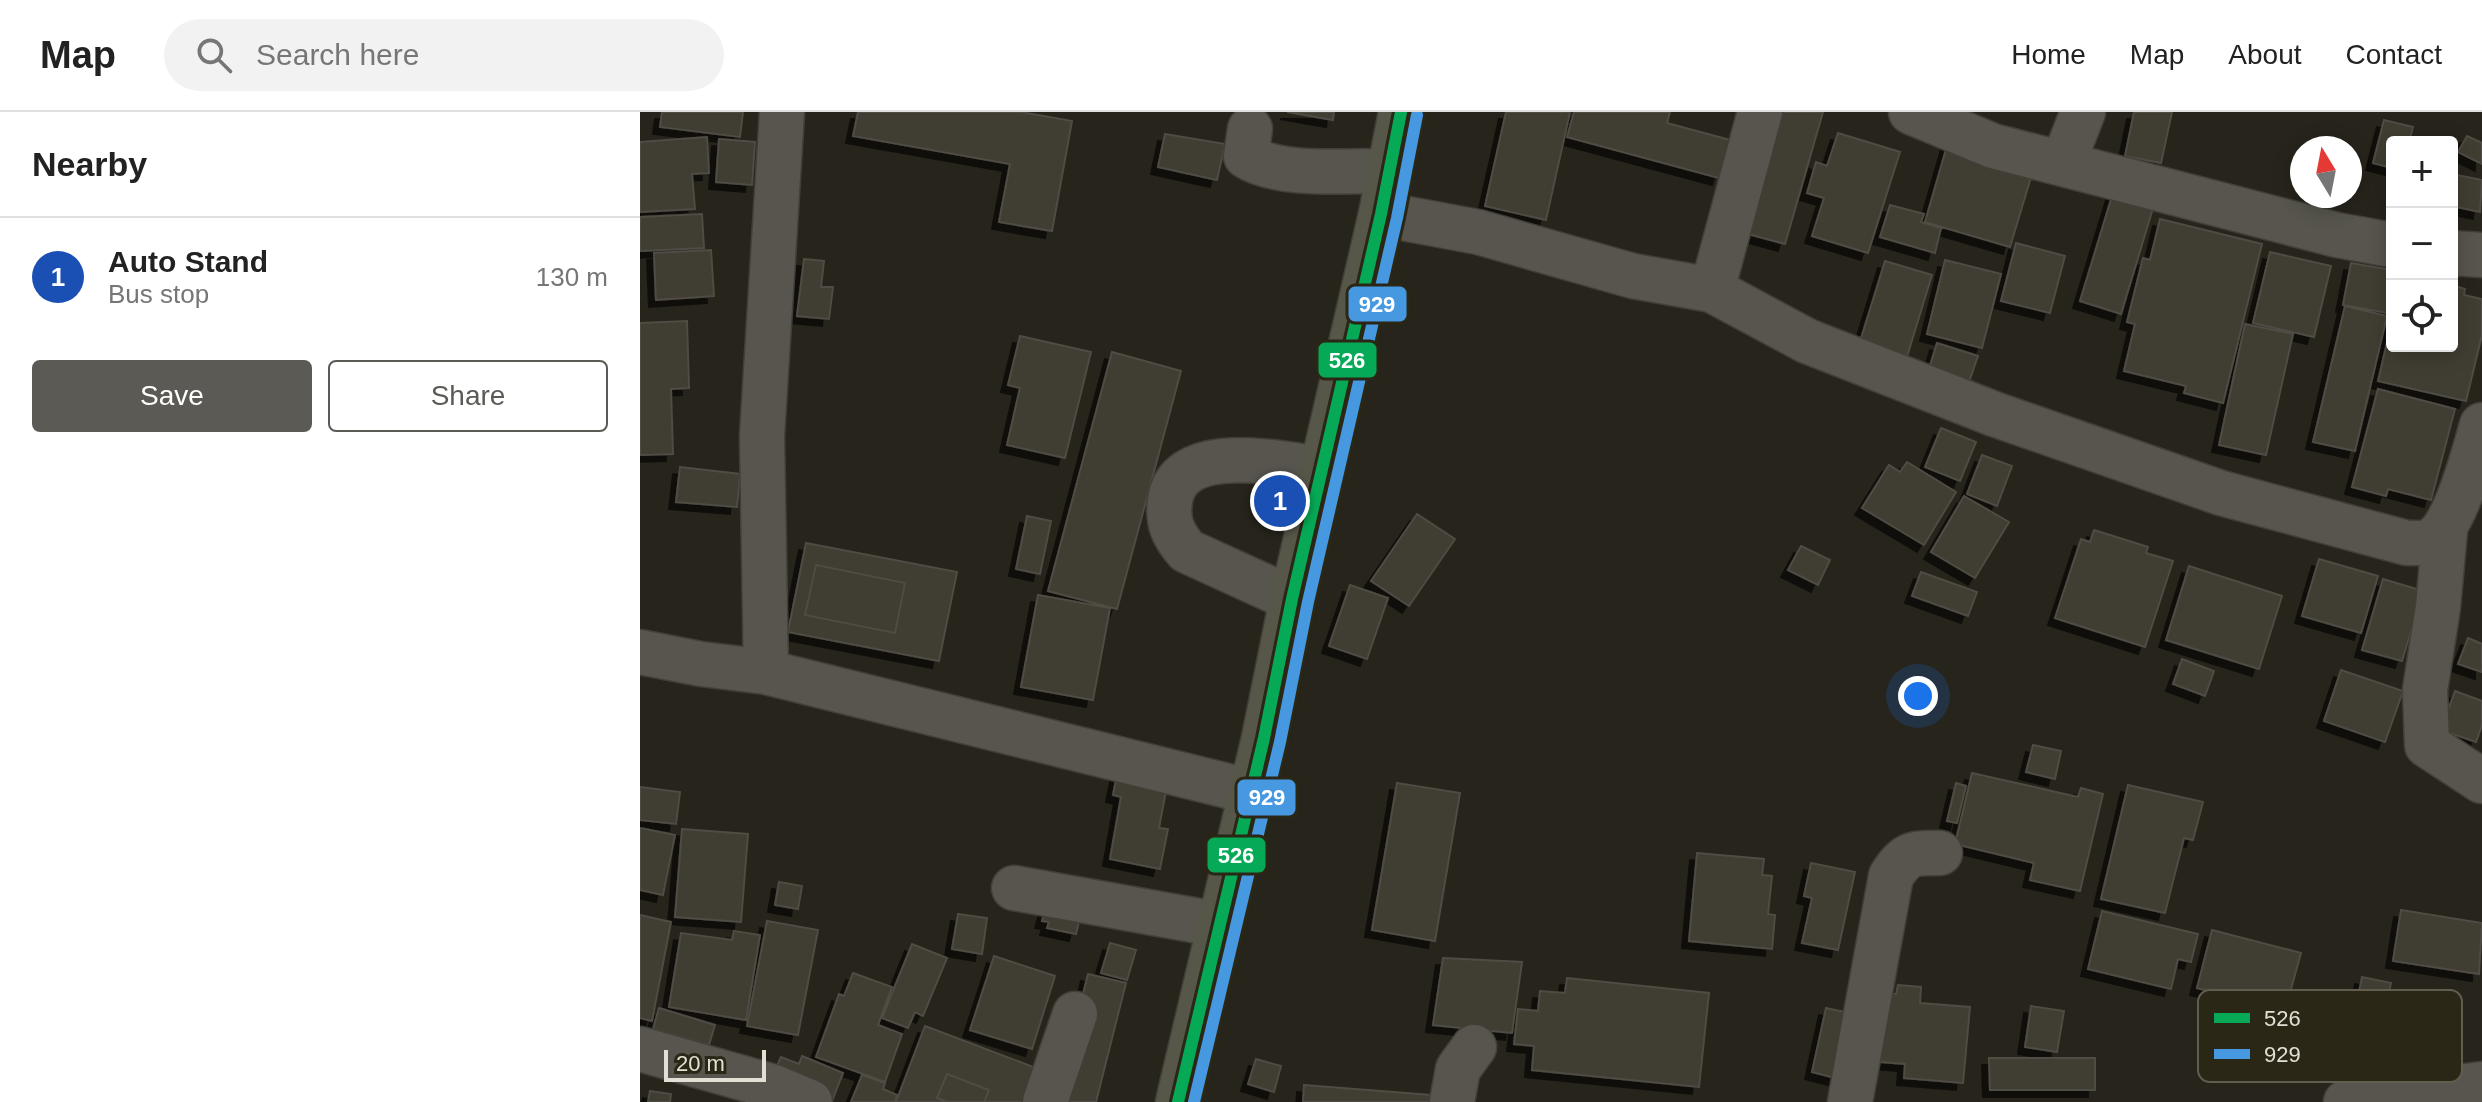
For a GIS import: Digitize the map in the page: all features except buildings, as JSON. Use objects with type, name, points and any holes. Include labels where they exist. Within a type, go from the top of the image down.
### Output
[{"type":"main road","points":[[1178,1102],[1252,792],[1401,112]]},
{"type":"street","points":[[766,672],[762,436],[782,112]]},
{"type":"street","points":[[1712,290],[1760,112]]},
{"type":"street","points":[[1911,112],[1993,146],[2337,235],[2386,244]]},
{"type":"street","points":[[2063,163],[2083,112]]},
{"type":"street","points":[[1250,129],[1246,156],[1268,167],[1390,171]]},
{"type":"street","points":[[1381,214],[1478,232],[1633,276],[1712,290],[1807,341],[1994,414],[2221,493],[2407,543],[2428,543],[2445,530]]},
{"type":"street","points":[[2458,253],[2482,255]]},
{"type":"street","points":[[2482,425],[2470,467],[2445,530],[2438,607],[2425,690],[2427,745],[2482,781]]},
{"type":"street","points":[[1292,599],[1187,551],[1175,537],[1170,524],[1171,493],[1177,478],[1191,468],[1209,463],[1243,459],[1322,469]]},
{"type":"street","points":[[640,652],[766,672],[1252,792]]},
{"type":"street","points":[[1850,1102],[1891,876],[1903,858],[1914,853],[1940,853]]},
{"type":"street","points":[[1014,888],[1221,925]]},
{"type":"street","points":[[1045,1102],[1075,1014]]},
{"type":"street","points":[[1452,1102],[1458,1069],[1474,1047]]},
{"type":"street","points":[[640,1049],[774,1087],[810,1102]]},
{"type":"street","points":[[2346,1102],[2401,1098],[2482,1084]]},
{"type":"transit line","name":"526","points":[[1178,1102],[1264,738],[1401,112]]},
{"type":"transit line","name":"929","points":[[1194,1102],[1280,742],[1308,602],[1397,218],[1417,115]]},
{"type":"place","name":"Auto Stand","points":[[1280,501]]}]
